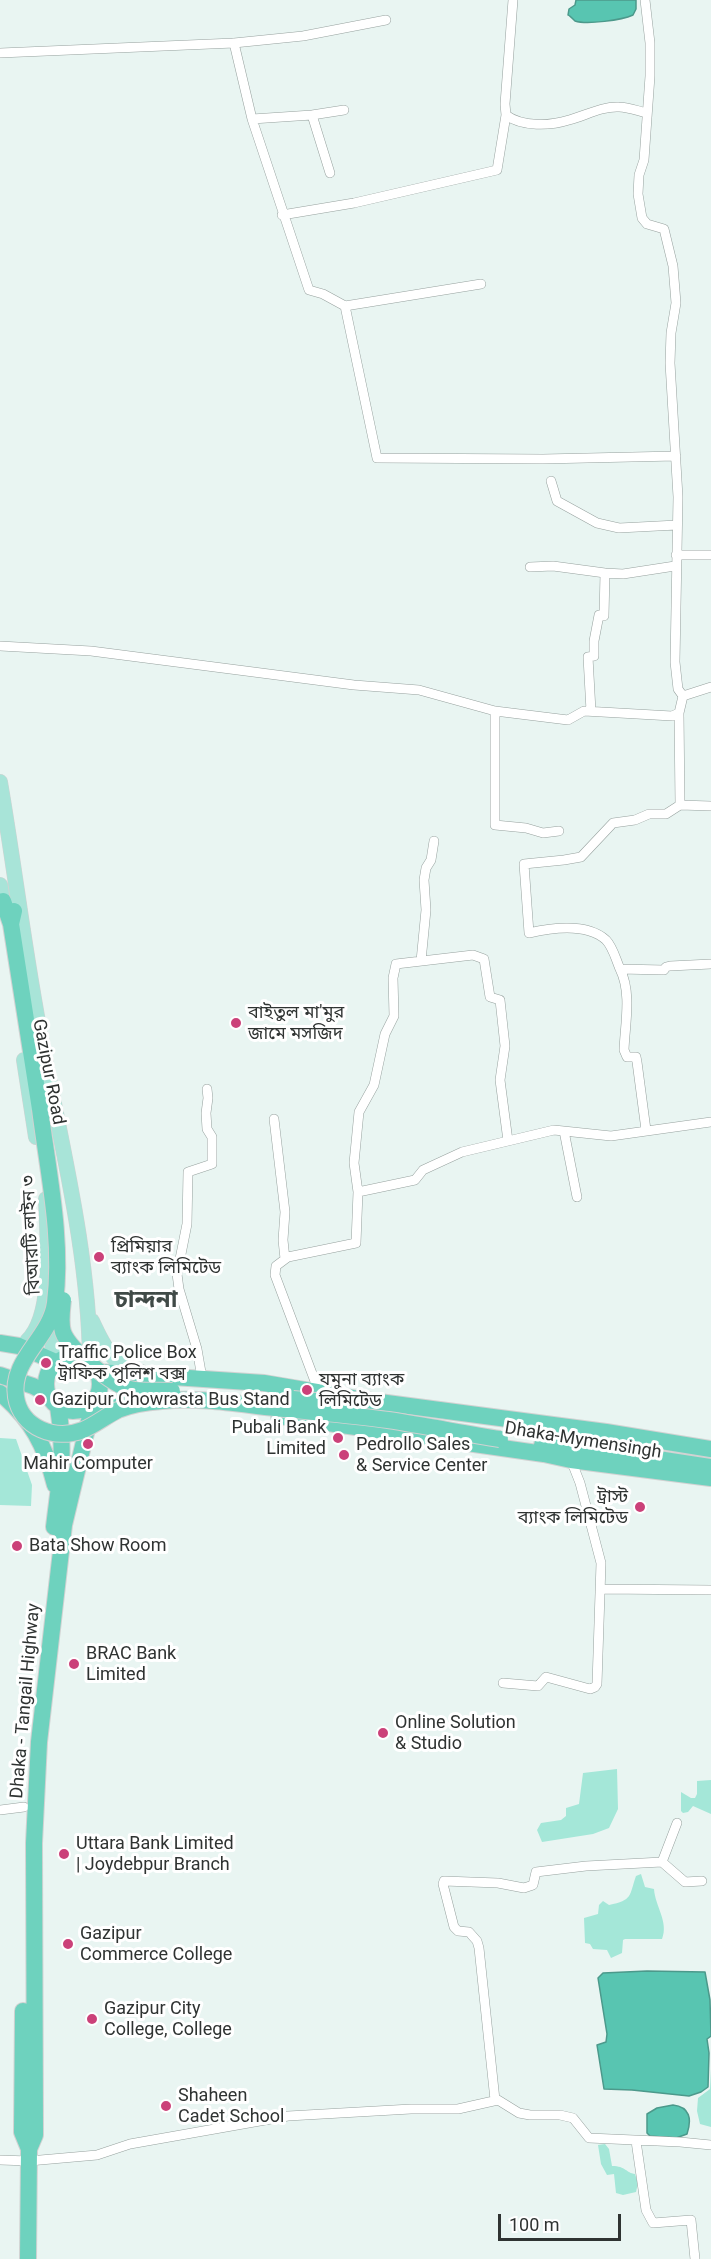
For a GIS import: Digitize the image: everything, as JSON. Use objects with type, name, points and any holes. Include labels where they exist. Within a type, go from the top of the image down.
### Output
[{"type":"highway","name":"বিআরটি লাইন ৩","points":[[7,905],[60,1201],[63,1332],[75,1349],[103,1373],[129,1389],[211,1391],[315,1401],[364,1400]]},
{"type":"highway","name":"বিআরটি লাইন ৩","points":[[16,1399],[15,1382],[20,1367],[27,1354],[45,1332],[54,1305],[56,1250],[43,1109]]},
{"type":"highway","points":[[0,1343],[19,1346],[56,1362],[47,1377],[53,1400]]},
{"type":"highway","name":"Dhaka-Mymensingh","points":[[56,1362],[73,1357],[94,1367],[158,1375],[264,1383],[364,1400],[606,1432],[711,1449]]},
{"type":"highway","points":[[93,1404],[100,1389],[94,1367]]},
{"type":"highway","points":[[0,1376],[12,1386],[25,1418],[43,1431],[57,1434],[82,1431],[131,1405],[194,1400],[389,1420],[517,1442],[618,1453],[711,1467]]},
{"type":"highway","points":[[0,1376],[33,1386],[53,1400]]},
{"type":"highway","points":[[0,1393],[27,1419],[41,1440],[50,1463],[58,1495]]},
{"type":"highway","name":"Dhaka-Mymensingh","points":[[53,1400],[64,1410],[80,1411],[93,1404],[171,1402],[205,1405],[544,1454],[571,1460],[711,1478]]},
{"type":"highway","name":"Dhaka - Tangail Highway","points":[[29,2155],[22,2132],[24,1808],[28,1752],[63,1456],[62,1432],[53,1400]]},
{"type":"highway","name":"Dhaka - Tangail Highway","points":[[28,2259],[29,2155],[34,2135],[33,1844],[39,1742],[64,1525],[93,1404]]},
{"type":"highway","points":[[517,1442],[544,1454]]},
{"type":"main road","name":"Gazipur Road","points":[[0,782],[41,1041],[70,1182],[90,1316],[94,1367]]},
{"type":"main road","name":"বিআরটি লাইন ৩","points":[[0,827],[7,905]]},
{"type":"main road","name":"Gazipur Road","points":[[7,905],[31,1110],[46,1192],[45,1298],[35,1331],[19,1346]]},
{"type":"main road","points":[[45,1298],[56,1362]]},
{"type":"main road","points":[[90,1316],[101,1342],[120,1364],[129,1370],[158,1375]]},
{"type":"street","points":[[282,215],[354,203],[497,170],[506,115],[513,0]]},
{"type":"street","points":[[645,0],[650,43],[650,76],[644,160],[639,175],[638,194],[642,218],[647,224],[664,229],[673,266],[676,303],[671,333],[670,363],[676,456],[676,680],[683,696],[679,712],[680,805]]},
{"type":"street","points":[[0,53],[234,43],[303,36],[386,20]]},
{"type":"street","points":[[234,43],[252,119],[307,288],[345,306],[481,284]]},
{"type":"street","points":[[506,115],[520,122],[550,123],[567,121],[619,107],[647,113]]},
{"type":"street","points":[[252,119],[312,115],[344,110]]},
{"type":"street","points":[[312,115],[330,173]]},
{"type":"street","points":[[345,306],[377,458],[543,459],[676,456]]},
{"type":"street","points":[[551,481],[557,501],[597,523],[619,528],[677,525]]},
{"type":"street","points":[[676,555],[711,555]]},
{"type":"street","points":[[530,567],[553,566],[623,574],[675,566]]},
{"type":"street","points":[[591,711],[588,657],[594,656],[594,641],[599,615],[604,616],[605,573]]},
{"type":"street","points":[[0,645],[91,651],[354,685],[419,690],[495,711],[568,720],[584,711],[672,716],[679,712]]},
{"type":"street","points":[[683,696],[711,687]]},
{"type":"street","points":[[495,711],[495,825],[526,828],[543,833],[559,831]]},
{"type":"street","points":[[646,1130],[636,1058],[627,1057],[624,1050],[626,986],[610,946],[605,940],[591,932],[553,929],[529,933],[524,864],[581,856],[613,823],[635,820],[649,814],[666,814],[680,805],[711,806]]},
{"type":"street","points":[[421,961],[426,910],[424,880],[426,868],[431,860],[434,841]]},
{"type":"street","points":[[319,1392],[275,1275],[276,1266],[285,1259],[356,1243],[358,1192],[354,1164],[359,1112],[374,1085],[385,1034],[394,1016],[393,978],[396,964],[473,955],[484,958],[490,997],[500,1000],[504,1046],[500,1080],[508,1141]]},
{"type":"street","points":[[620,969],[664,970],[670,966],[711,964]]},
{"type":"street","points":[[202,1378],[177,1274],[187,1224],[188,1172],[212,1164],[212,1137],[207,1129],[207,1089]]},
{"type":"street","points":[[274,1119],[285,1212],[283,1240],[285,1259]]},
{"type":"street","points":[[358,1192],[415,1180],[423,1170],[447,1157],[554,1130],[611,1136],[711,1122]]},
{"type":"street","points":[[564,1131],[577,1197]]},
{"type":"street","points":[[503,1683],[538,1686],[546,1677],[590,1689],[596,1687],[601,1563],[580,1483],[571,1460]]},
{"type":"street","points":[[601,1589],[711,1590]]},
{"type":"street","points":[[0,1810],[24,1808]]},
{"type":"street","points":[[662,1862],[677,1823]]},
{"type":"street","points":[[495,2100],[479,1948],[477,1941],[469,1932],[458,1931],[454,1927],[444,1881],[498,1883],[524,1888],[533,1885],[536,1872],[586,1866],[662,1862],[682,1881],[702,1881]]},
{"type":"street","points":[[0,2160],[29,2155],[97,2155],[130,2144],[288,2116],[377,2110],[458,2109],[495,2100],[519,2113],[573,2118],[589,2138],[711,2145]]},
{"type":"street","points":[[636,2141],[646,2210],[653,2223],[691,2220],[695,2259]]},
{"type":"shaded area","points":[[576,0],[636,0],[636,9],[633,15],[621,19],[580,22],[568,15],[569,9],[575,5]]},
{"type":"shaded area","points":[[0,1438],[16,1439],[32,1485],[31,1506],[0,1505]]},
{"type":"shaded area","points":[[617,1769],[618,1809],[609,1828],[593,1834],[542,1842],[537,1830],[541,1823],[561,1820],[566,1816],[566,1808],[579,1804],[583,1773]]},
{"type":"shaded area","points":[[711,1780],[711,1814],[693,1806],[688,1812],[683,1813],[681,1811],[681,1792],[695,1798],[697,1781]]},
{"type":"shaded area","points":[[641,1874],[645,1887],[654,1889],[664,1926],[662,1939],[625,1939],[622,1953],[611,1958],[607,1950],[593,1949],[590,1944],[585,1943],[584,1918],[598,1914],[599,1905],[603,1901],[609,1905],[626,1899],[631,1893],[636,1876]]},
{"type":"shaded area","points":[[705,1972],[710,2000],[711,2036],[707,2039],[708,2087],[701,2092],[689,2096],[604,2089],[597,2045],[606,2042],[607,2034],[598,1978],[603,1973]]},
{"type":"shaded area","points":[[711,2069],[711,2127],[700,2124],[697,2111],[698,2098],[710,2089]]},
{"type":"shaded area","points":[[673,2105],[683,2108],[688,2115],[687,2134],[676,2138],[650,2136],[647,2133],[647,2114],[657,2108]]},
{"type":"shaded area","points":[[605,2144],[609,2149],[612,2166],[635,2174],[638,2183],[636,2192],[623,2195],[616,2193],[614,2174],[607,2175],[601,2164],[598,2145]]},
{"type":"place","name":"বাইতুল মা'মুর জামে মসজিদ","points":[[236,1023]]},
{"type":"place","name":"প্রিমিয়ার ব্যাংক লিমিটেড","points":[[99,1257]]},
{"type":"place","name":"Traffic Police Box ট্রাফিক পুলিশ বক্স","points":[[46,1363]]},
{"type":"place","name":"যমুনা ব্যাংক লিমিটেড","points":[[307,1390]]},
{"type":"place","name":"Gazipur Chowrasta Bus Stand","points":[[40,1400]]},
{"type":"place","name":"Pubali Bank Limited","points":[[338,1438]]},
{"type":"place","name":"Mahir Computer","points":[[88,1444]]},
{"type":"place","name":"Pedrollo Sales & Service Center","points":[[344,1455]]},
{"type":"place","name":"ট্রাস্ট ব্যাংক লিমিটেড","points":[[640,1507]]},
{"type":"place","name":"Bata Show Room","points":[[17,1546]]},
{"type":"place","name":"BRAC Bank Limited","points":[[74,1664]]},
{"type":"place","name":"Online Solution & Studio","points":[[383,1733]]},
{"type":"place","name":"Uttara Bank Limited | Joydebpur Branch","points":[[64,1854]]},
{"type":"place","name":"Gazipur Commerce College","points":[[68,1944]]},
{"type":"place","name":"Gazipur City College, College","points":[[92,2019]]},
{"type":"place","name":"Shaheen Cadet School","points":[[166,2106]]},
{"type":"district","name":"চান্দনা","points":[[146,1301]]}]
